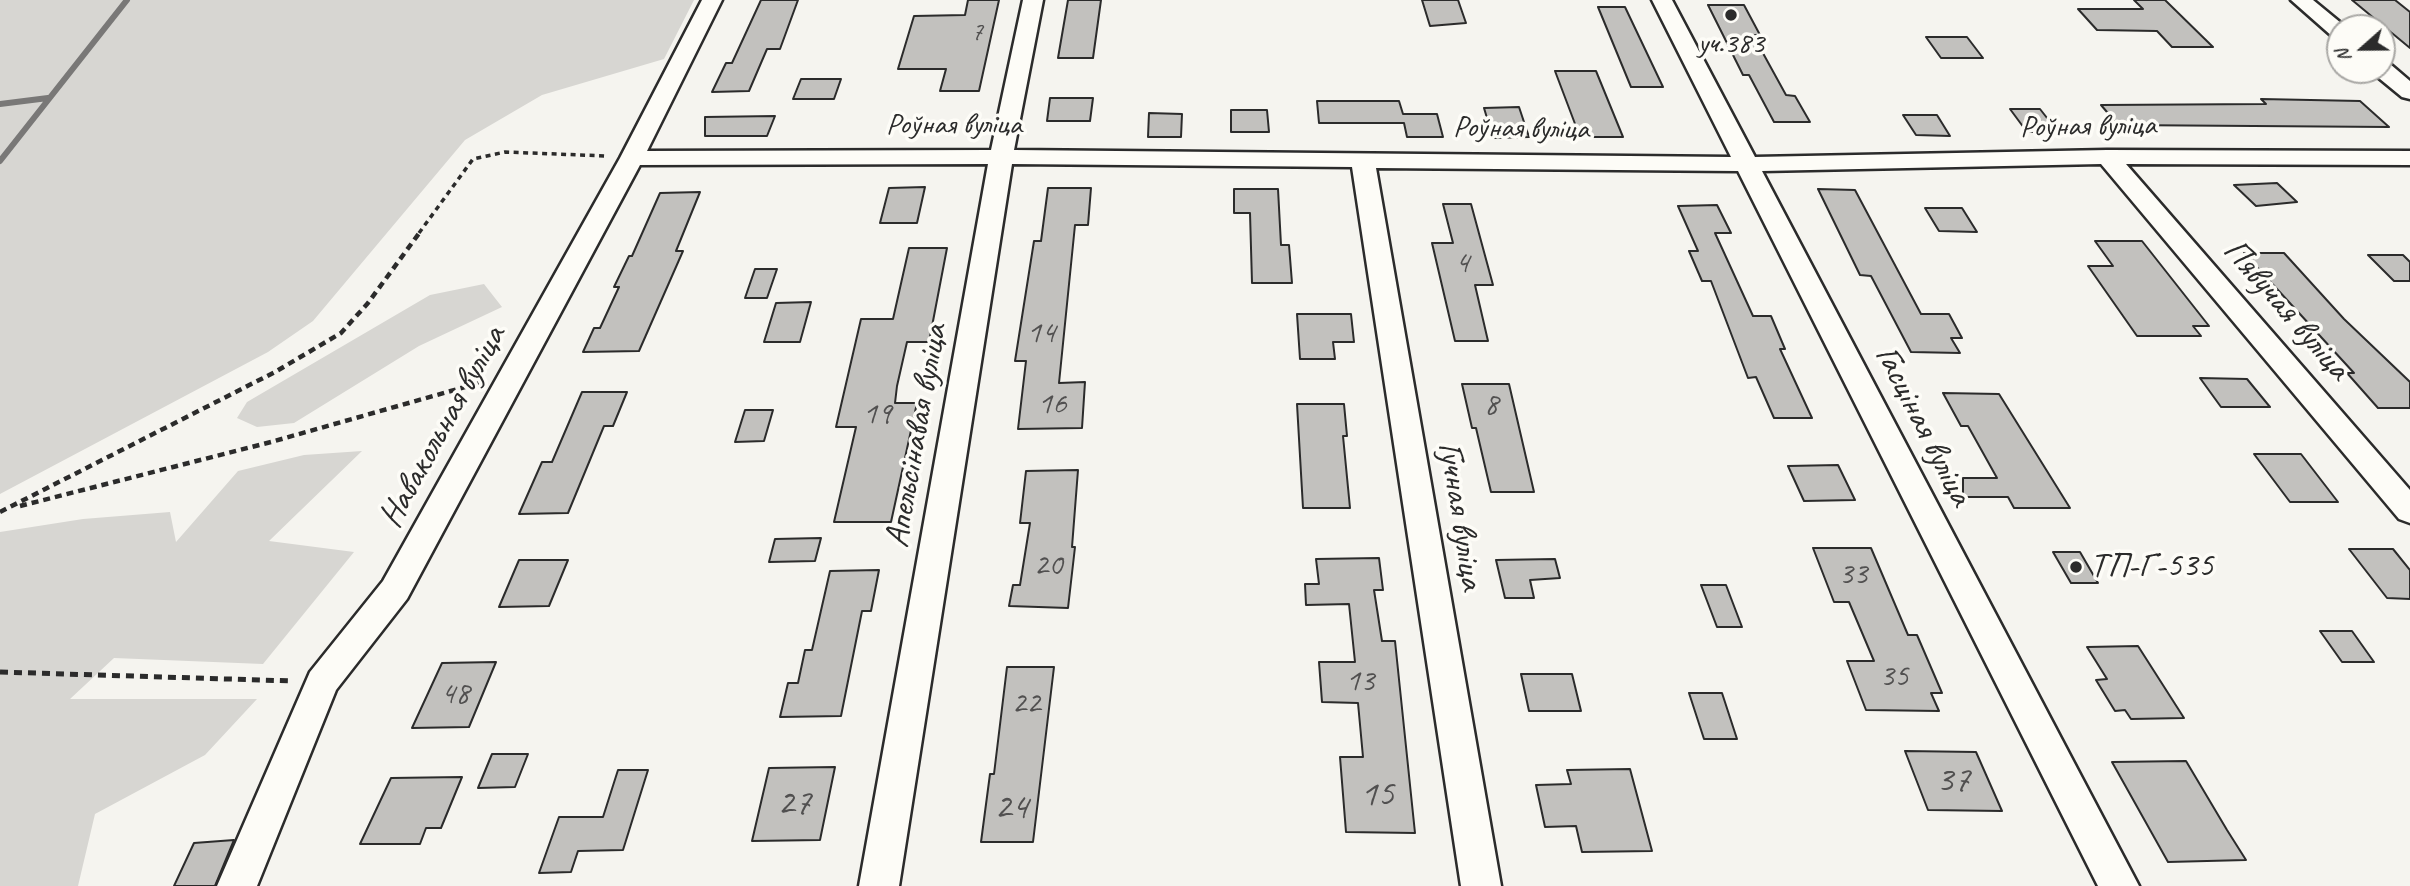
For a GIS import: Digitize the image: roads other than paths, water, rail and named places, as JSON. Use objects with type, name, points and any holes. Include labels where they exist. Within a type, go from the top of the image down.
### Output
[{"type":"street","name":"Навакольная вуліца","points":[[237,886],[322,682],[396,590],[632,158],[712,0]]},
{"type":"street","name":"Апельсінавая вуліца","points":[[879,886],[1002,157],[1033,0]]},
{"type":"street","name":"Гасціная вуліца","points":[[1661,0],[2119,886]]},
{"type":"street","points":[[2301,0],[2326,21]]},
{"type":"street","points":[[2396,81],[2410,93]]},
{"type":"street","name":"Роўная вуліца","points":[[632,158],[1002,157],[1747,164],[2107,157],[2410,158]]},
{"type":"street","name":"Пявучая вуліца","points":[[2107,157],[2410,511]]},
{"type":"street","name":"Гучная вуліца","points":[[1363,159],[1481,886]]},
{"type":"waterway","points":[[0,161],[127,0]]},
{"type":"waterway","points":[[0,104],[48,98]]},
{"type":"place","name":"уч.383","points":[[1731,15]]},
{"type":"place","name":"ТП-Г-535","points":[[2076,567]]}]
